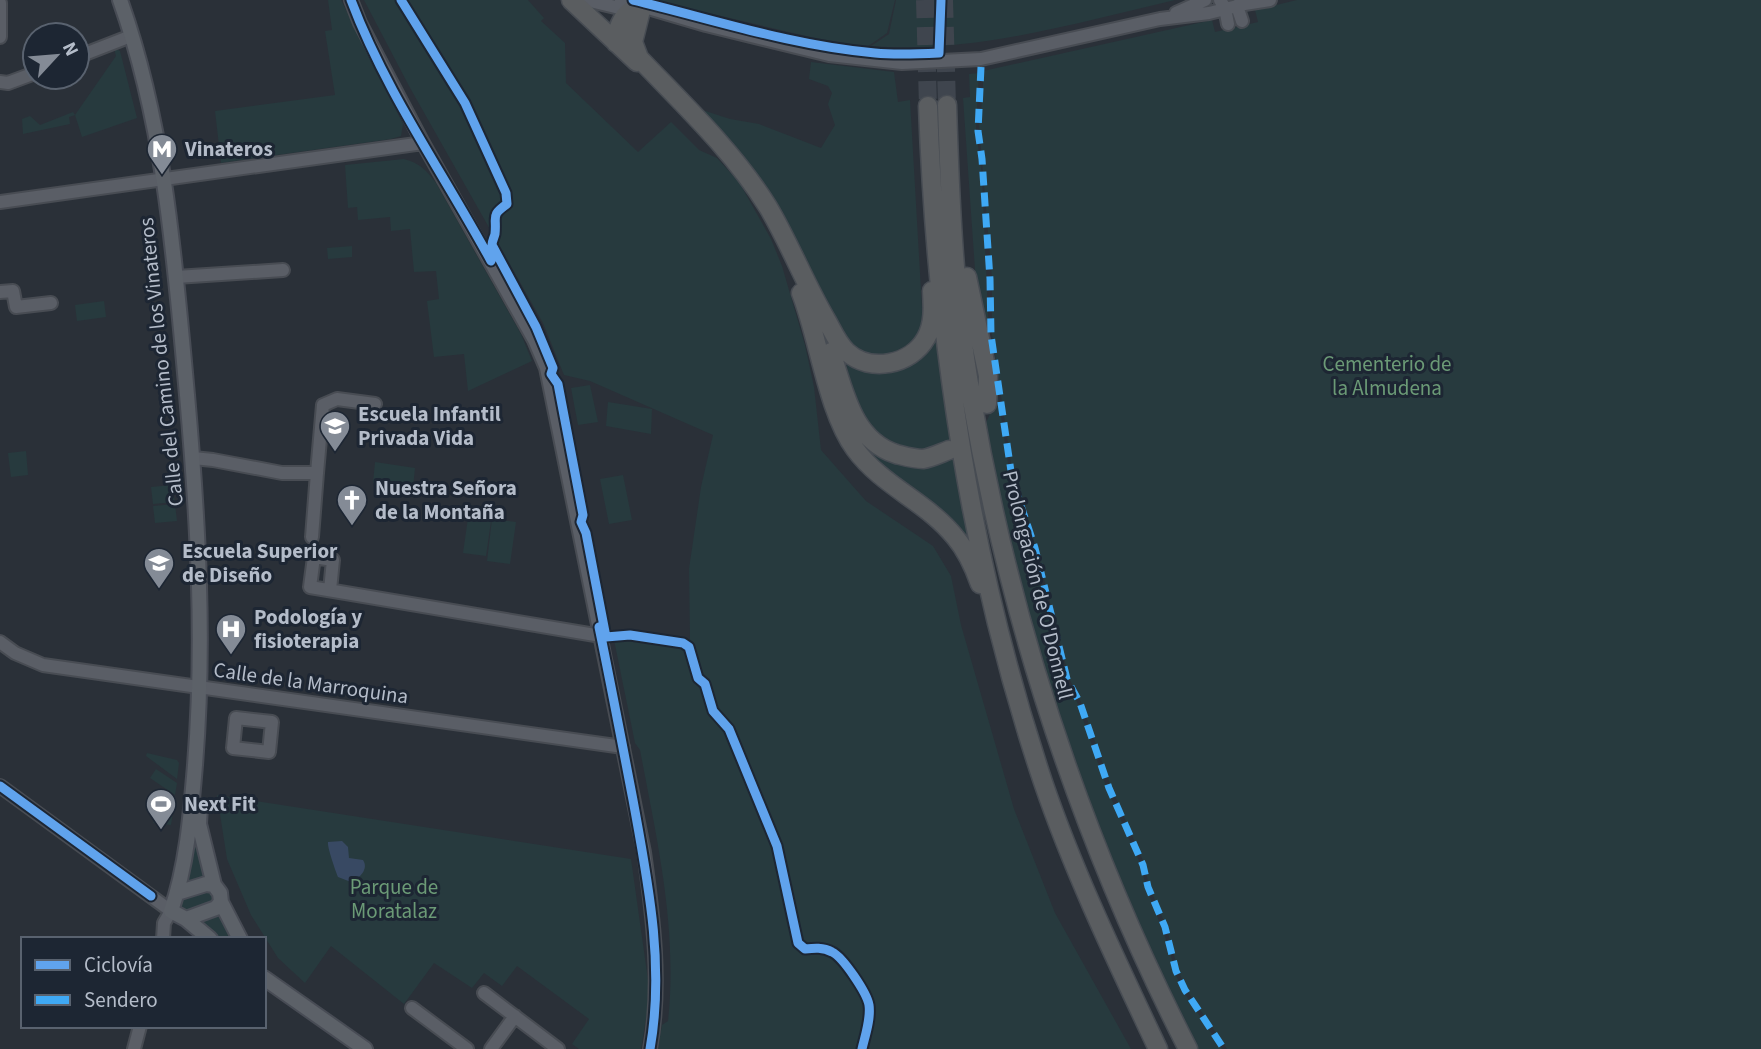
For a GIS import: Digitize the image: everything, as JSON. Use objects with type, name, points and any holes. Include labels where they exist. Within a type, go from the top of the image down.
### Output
[{"type":"highway","points":[[571,0],[695,116]]},
{"type":"highway","points":[[617,43],[617,28],[633,7]]},
{"type":"highway","points":[[633,7],[634,48],[639,58],[695,116],[743,172],[767,207],[840,345],[857,359],[871,364],[901,360],[915,351],[930,328],[933,307],[926,210],[931,176]]},
{"type":"highway","name":"Prolongación de O'Donnell","points":[[947,105],[957,290],[970,393],[995,524],[1029,656],[1055,738],[1136,944],[1188,1049]]},
{"type":"highway","name":"Prolongación de O'Donnell","points":[[928,106],[931,176],[953,400],[977,534],[1001,639],[1044,785],[1104,933],[1158,1049]]},
{"type":"highway","points":[[952,209],[960,231],[968,287],[988,376],[987,404]]},
{"type":"highway","points":[[783,236],[848,438],[875,472],[936,517],[956,537],[973,566],[1001,639]]},
{"type":"highway","points":[[812,296],[852,416],[865,435],[887,451],[905,457],[923,458],[949,450]]},
{"type":"main road","name":"Calle del Camino de los Vinateros","points":[[120,0],[168,179]]},
{"type":"main road","name":"Calle del Camino de los Vinateros","points":[[128,0],[157,98],[181,276],[209,577],[199,824],[214,885],[239,937]]},
{"type":"main road","name":"Calle del Camino de los Vinateros","points":[[171,911],[177,893],[190,820],[205,688]]},
{"type":"main road","points":[[177,893],[206,884],[214,885]]},
{"type":"main road","points":[[186,919],[216,908],[221,902]]},
{"type":"main road","points":[[171,911],[186,919],[208,937]]},
{"type":"main road","points":[[266,971],[286,992]]},
{"type":"main road","points":[[266,979],[365,1049]]},
{"type":"street","points":[[351,0],[360,23],[423,143],[521,315],[546,368],[623,747],[651,902],[656,993],[650,1049]]},
{"type":"street","points":[[359,0],[360,23]]},
{"type":"street","points":[[586,0],[633,7],[828,55],[879,61],[932,62],[981,59],[1160,19],[1209,13],[1232,4],[1270,0]]},
{"type":"street","points":[[1160,19],[1205,0]]},
{"type":"street","points":[[1232,4],[1242,21]]},
{"type":"street","points":[[1228,24],[1232,4]]},
{"type":"street","points":[[0,10],[0,37]]},
{"type":"street","points":[[91,52],[131,36]]},
{"type":"street","points":[[0,82],[8,83],[21,78]]},
{"type":"street","points":[[0,202],[423,143]]},
{"type":"street","points":[[181,276],[283,270]]},
{"type":"street","points":[[0,292],[13,291],[16,307],[51,303]]},
{"type":"street","points":[[312,537],[323,405],[337,399],[375,404]]},
{"type":"street","points":[[197,458],[282,473],[317,473]]},
{"type":"street","points":[[330,590],[333,560],[314,557],[310,587],[601,636]]},
{"type":"street","name":"Calle de la Marroquina","points":[[0,642],[15,653],[43,665],[623,747]]},
{"type":"street","points":[[0,786],[171,911],[164,923],[164,934]]},
{"type":"street","points":[[151,896],[164,898],[177,893]]},
{"type":"street","points":[[164,934],[175,922],[186,919]]},
{"type":"street","points":[[484,993],[558,1049]]},
{"type":"street","points":[[412,1008],[467,1049]]},
{"type":"street","points":[[491,1049],[515,1016]]},
{"type":"street","points":[[134,1049],[139,1028]]},
{"type":"green space","points":[[328,0],[341,0],[403,124],[401,136],[221,163],[215,111],[335,95],[325,31],[332,30]]},
{"type":"green space","points":[[364,0],[528,0],[544,18],[541,21],[565,43],[566,83],[638,152],[671,122],[699,150],[717,158],[739,182],[771,239],[782,266],[814,387],[821,450],[866,501],[933,546],[951,576],[961,625],[1014,809],[1055,913],[1131,1049],[658,1049],[662,1025],[668,1021],[668,919],[659,851],[640,750],[635,743],[612,630],[690,639],[689,569],[701,487],[713,435],[590,381],[564,375],[543,323],[409,86]]},
{"type":"green space","points":[[652,0],[895,0],[887,33],[867,47],[815,38]]},
{"type":"green space","points":[[896,0],[1175,0],[1062,27],[986,41],[910,47],[871,46],[889,34]]},
{"type":"green space","name":"Cementerio de la Almudena","points":[[1297,0],[1761,0],[1761,1049],[1227,1049],[1186,989],[1166,926],[1149,886],[1144,863],[1111,787],[1081,702],[1069,678],[1036,547],[1013,477],[992,335],[992,279],[979,125],[983,71],[1212,20],[1215,32],[1258,22],[1255,10]]},
{"type":"green space","points":[[114,48],[120,51],[137,118],[82,137],[75,115],[116,56]]},
{"type":"green space","points":[[811,62],[894,72],[898,102],[910,100],[922,318],[914,340],[893,354],[868,355],[844,341],[693,107],[730,119],[759,124],[821,148],[835,125],[828,104],[832,93],[828,86],[809,79]]},
{"type":"green space","points":[[979,73],[976,130],[982,176],[989,335],[1010,477],[1032,547],[1065,680],[1077,702],[1107,789],[1141,865],[1146,887],[1170,950],[1174,971],[1183,991],[1222,1049],[1198,1049],[1133,913],[1077,773],[1019,584],[985,425],[993,407],[976,284],[963,98],[970,97],[969,74]]},
{"type":"green space","points":[[73,112],[75,115],[69,117],[70,124],[23,134],[22,119],[30,116],[40,125]]},
{"type":"green space","points":[[404,159],[423,168],[436,183],[521,334],[532,361],[468,391],[464,354],[434,357],[427,301],[439,299],[436,271],[414,272],[410,229],[391,231],[390,217],[358,220],[357,207],[348,208],[345,165]]},
{"type":"green space","points":[[352,246],[352,257],[328,259],[327,248]]},
{"type":"green space","points":[[104,301],[106,317],[77,321],[75,305]]},
{"type":"green space","points":[[936,333],[950,442],[918,452],[901,450],[887,444],[866,420],[858,405],[845,358],[865,368]]},
{"type":"green space","points":[[590,385],[598,422],[578,425],[571,388]]},
{"type":"green space","points":[[608,402],[652,409],[651,434],[606,426]]},
{"type":"green space","points":[[847,414],[874,449],[952,454],[973,552],[895,482],[851,435]]},
{"type":"green space","points":[[26,451],[28,475],[11,477],[8,453]]},
{"type":"green space","points":[[375,462],[415,468],[413,488],[373,483]]},
{"type":"green space","points":[[623,475],[632,520],[609,524],[600,479]]},
{"type":"green space","points":[[172,485],[175,502],[153,504],[151,487]]},
{"type":"green space","points":[[175,504],[177,521],[155,523],[153,506]]},
{"type":"green space","points":[[469,511],[492,514],[486,556],[463,553]]},
{"type":"green space","points":[[492,519],[516,522],[510,564],[487,561]]},
{"type":"green space","points":[[147,753],[177,760],[177,779],[146,756]]},
{"type":"green space","points":[[156,769],[177,783],[175,795],[150,778]]},
{"type":"green space","name":"Parque de Moratalaz","points":[[217,795],[631,859],[650,994],[641,1049],[579,1049],[572,1044],[589,1019],[517,966],[502,986],[484,973],[472,988],[434,963],[404,1004],[331,946],[305,983],[278,958],[251,915],[227,859]]},
{"type":"green space","points":[[172,798],[175,799],[171,825],[153,823]]},
{"type":"green space","points":[[194,831],[207,878],[184,885]]},
{"type":"green space","points":[[208,891],[214,897],[213,902],[188,913],[179,909],[180,899]]},
{"type":"green space","points":[[220,913],[235,937],[214,937],[197,922]]},
{"type":"water","points":[[342,841],[348,847],[349,858],[363,860],[365,863],[363,873],[351,882],[338,877],[329,849],[328,842]]},
{"type":"tunnel","points":[[925,0],[928,106]]},
{"type":"tunnel","points":[[944,0],[947,105]]},
{"type":"marked path","points":[[981,67],[978,131],[990,279],[991,335],[1012,478],[1035,548],[1067,679],[1080,703],[1109,788],[1143,865],[1148,887],[1165,927],[1176,971],[1185,990],[1224,1049]]},
{"type":"cycle path","points":[[351,0],[398,100],[491,261]]},
{"type":"cycle path","points":[[401,0],[465,103],[506,193],[507,204],[495,217],[492,245],[536,327],[553,368],[551,374],[558,384],[583,515],[581,522],[586,533],[606,637],[630,635],[683,643],[689,647],[698,678],[705,684],[713,711],[729,729],[777,846],[798,943],[805,949],[829,950],[837,955],[864,992],[869,1005],[869,1016],[862,1049]]},
{"type":"cycle path","points":[[633,0],[814,44],[899,54],[939,53],[941,0]]},
{"type":"cycle path","points":[[599,627],[639,831],[653,924],[656,987],[650,1049]]},
{"type":"cycle path","points":[[0,786],[151,896]]},
{"type":"place","name":"Vinateros","points":[[162,176]]},
{"type":"place","name":"Escuela Infantil Privada Vida","points":[[335,453]]},
{"type":"place","name":"Nuestra Señora de la Montaña","points":[[352,527]]},
{"type":"place","name":"Escuela Superior de Diseño","points":[[159,590]]},
{"type":"place","name":"Podología y fisioterapia","points":[[231,656]]},
{"type":"place","name":"Next Fit","points":[[161,831]]}]
